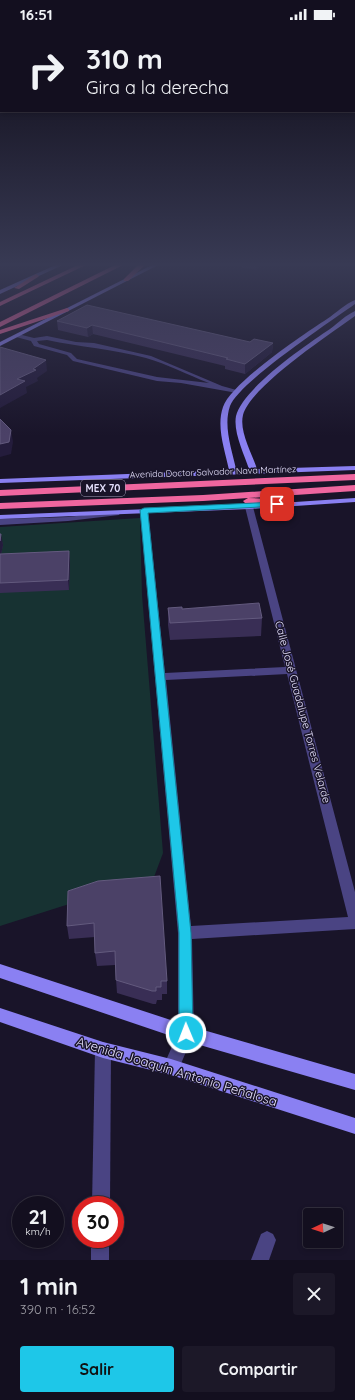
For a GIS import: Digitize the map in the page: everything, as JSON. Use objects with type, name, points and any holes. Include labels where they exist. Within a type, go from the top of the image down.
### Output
[{"type":"highway","points":[[0,325],[9,320]]},
{"type":"highway","points":[[0,332],[35,320]]},
{"type":"highway","name":"Avenida Doctor Salvador Nava Martínez","points":[[0,493],[355,477]]},
{"type":"highway","name":"MEX 70","points":[[0,506],[203,498],[355,488]]},
{"type":"highway","points":[[203,498],[290,503]]},
{"type":"main road","points":[[0,344],[47,320]]},
{"type":"main road","points":[[233,472],[224,416],[228,403],[237,391],[290,349],[329,320]]},
{"type":"main road","points":[[254,471],[242,430],[240,414],[245,405],[255,392],[288,364],[345,320]]},
{"type":"main road","points":[[288,364],[295,353],[290,349]]},
{"type":"main road","name":"Avenida Doctor Salvador Nava Martínez","points":[[0,481],[355,468]]},
{"type":"main road","points":[[0,517],[355,500]]},
{"type":"main road","points":[[0,971],[186,1033],[355,1082]]},
{"type":"main road","name":"Avenida Joaquín Antonio Peñalosa","points":[[0,1015],[103,1050],[171,1067],[355,1126]]},
{"type":"street","points":[[18,336],[34,340],[47,338],[149,357],[216,384],[220,387]]},
{"type":"street","points":[[34,340],[36,345],[69,354],[75,360],[157,379],[181,381],[237,391]]},
{"type":"street","points":[[63,352],[76,344]]},
{"type":"street","points":[[181,381],[190,374]]},
{"type":"street","name":"Calle José Guadalupe Torres Velarde","points":[[249,506],[355,918]]},
{"type":"street","points":[[0,522],[68,519],[138,511],[160,677],[185,933],[186,1033],[171,1067]]},
{"type":"street","points":[[160,677],[292,670]]},
{"type":"street","points":[[185,933],[355,923]]},
{"type":"street","points":[[101,1196],[103,1050]]},
{"type":"street","points":[[260,1260],[267,1240]]},
{"type":"street","points":[[100,1248],[100,1260]]},
{"type":"green space","points":[[140,518],[142,595],[163,853],[154,877],[0,926],[0,527]]},
{"type":"building","points":[[155,320],[250,342],[254,339],[273,343],[245,364],[226,359],[228,358],[92,325],[87,328],[57,321]]},
{"type":"building","points":[[0,347],[46,360],[33,369],[36,370],[17,379],[25,381],[0,395]]},
{"type":"building","points":[[0,419],[11,430],[9,442],[0,444]]},
{"type":"building","points":[[69,551],[68,580],[0,583],[0,554]]},
{"type":"building","points":[[259,603],[262,618],[170,623],[168,608],[182,607],[182,609]]},
{"type":"building","points":[[160,876],[167,981],[161,981],[161,987],[156,987],[156,991],[152,991],[116,980],[115,951],[95,953],[94,923],[67,926],[68,891],[98,881]]},
{"type":"route","points":[[186,1033],[185,933],[144,510],[277,504]]}]
